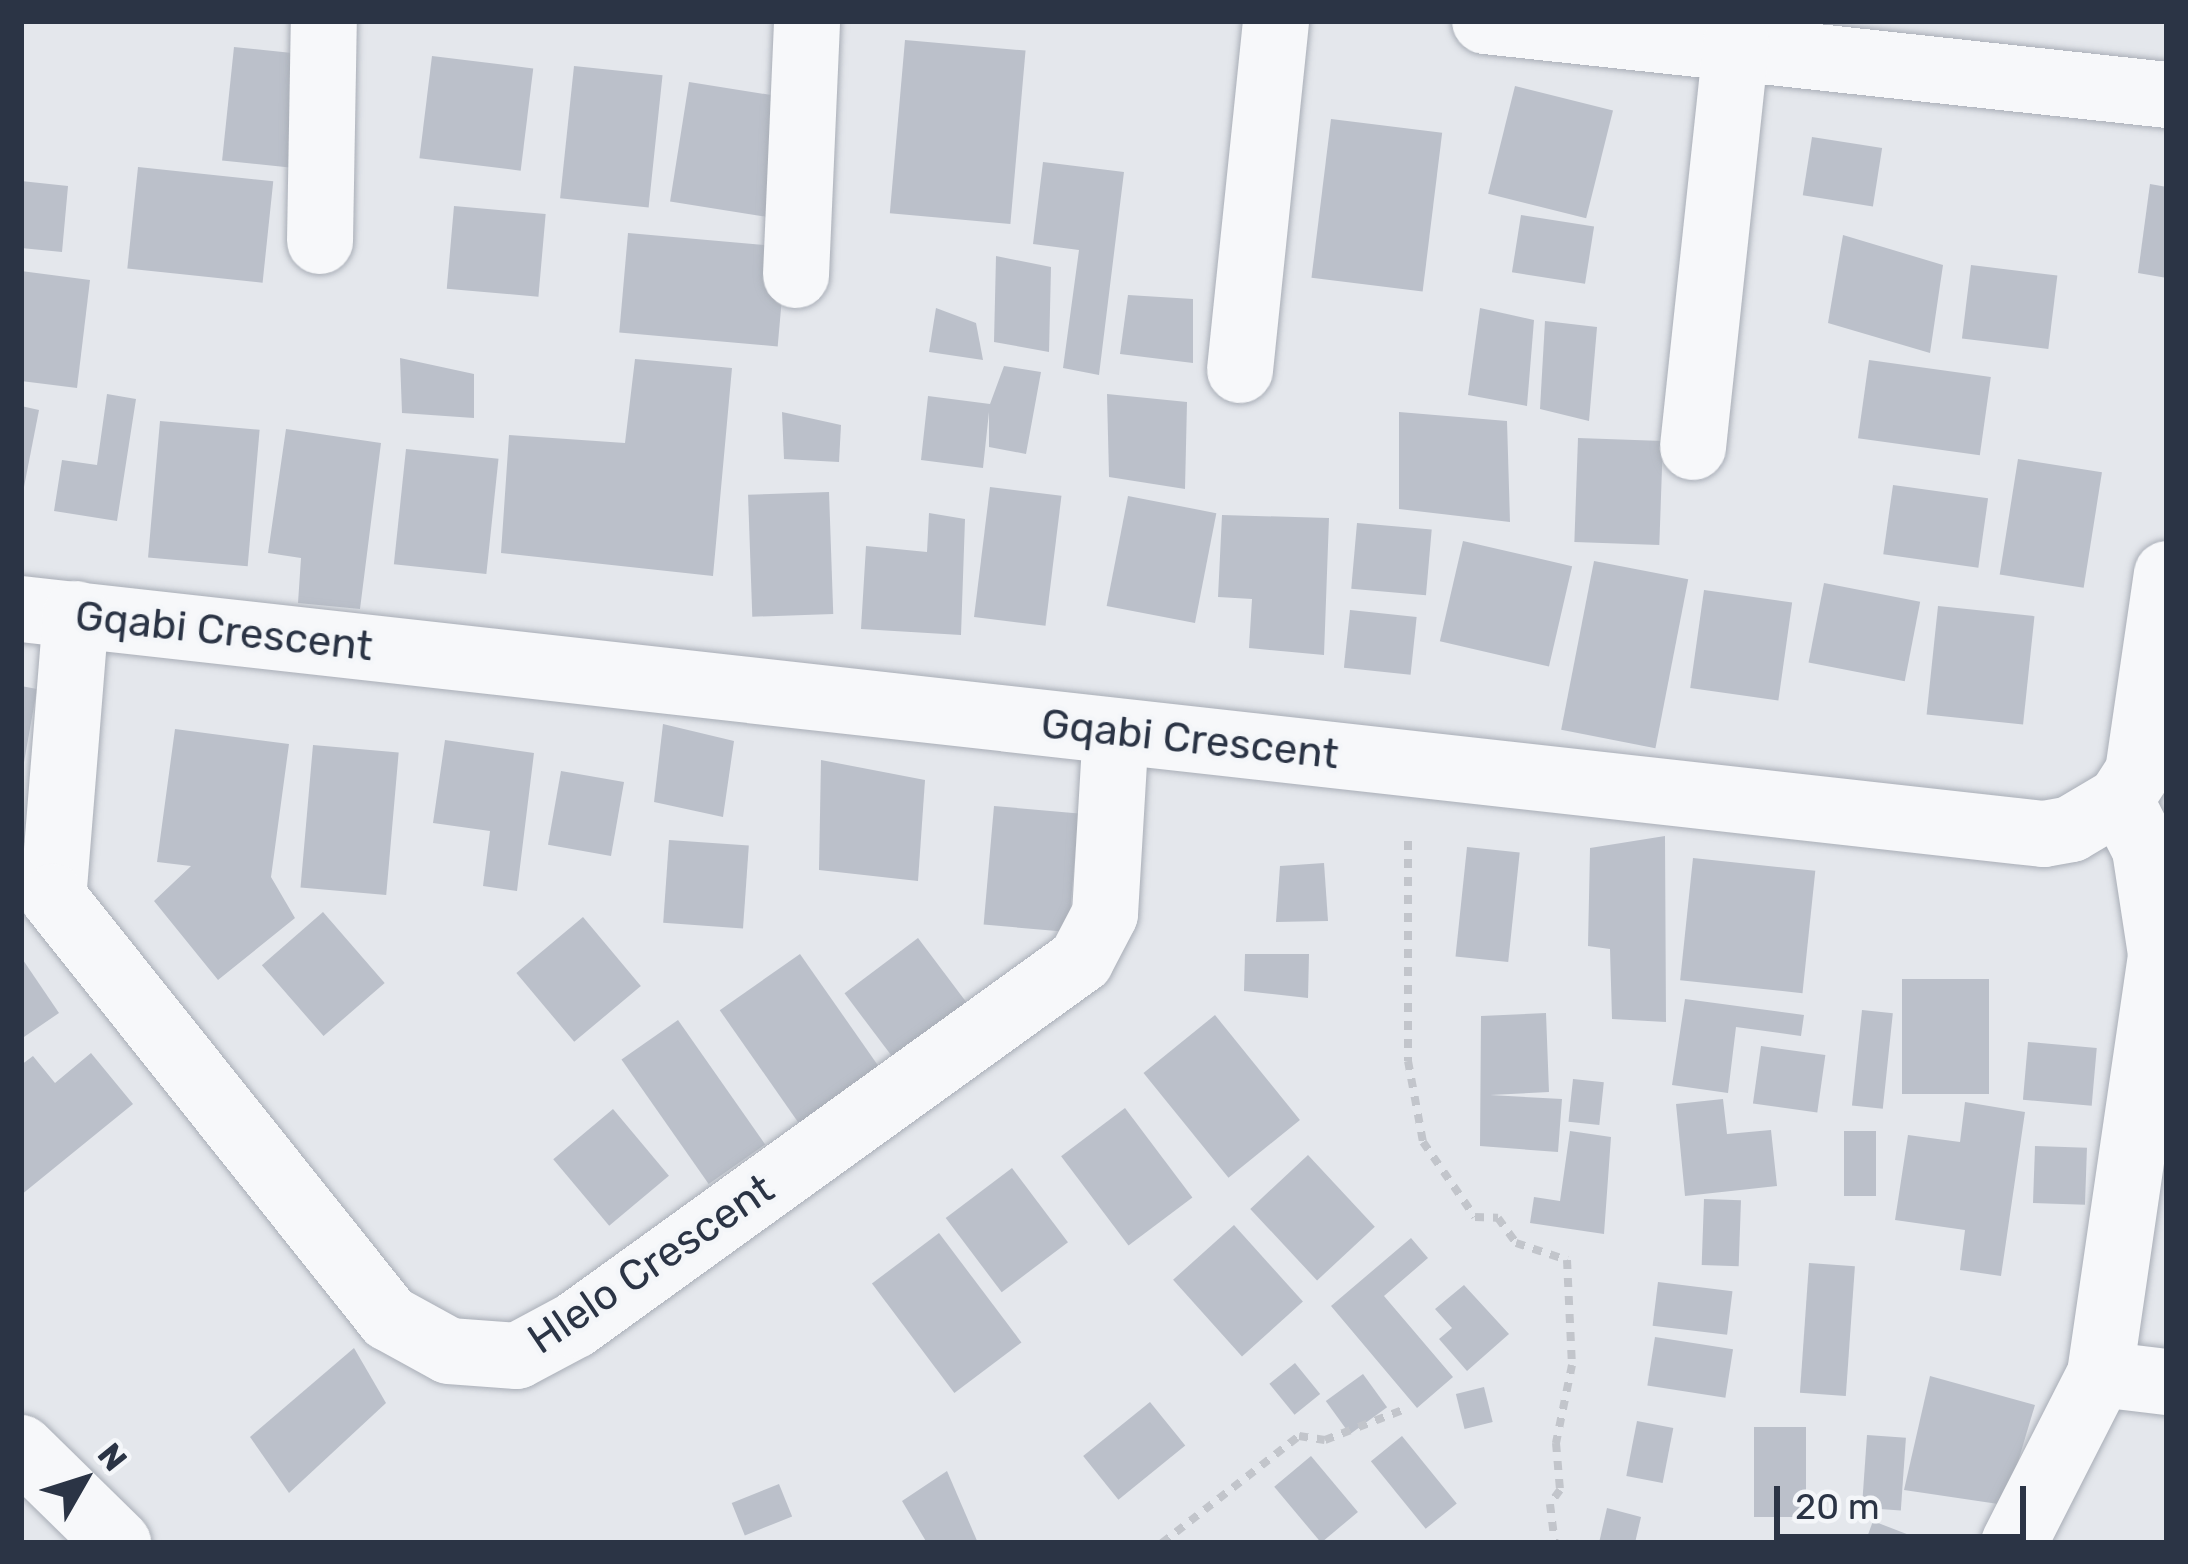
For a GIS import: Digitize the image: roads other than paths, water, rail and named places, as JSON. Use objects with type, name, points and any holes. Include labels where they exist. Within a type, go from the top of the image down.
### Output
[{"type":"street","points":[[320,241],[325,21]]},
{"type":"street","points":[[796,275],[807,21]]},
{"type":"street","points":[[1240,370],[1276,21]]},
{"type":"street","points":[[1485,21],[1736,43],[2167,95]]},
{"type":"street","points":[[1693,447],[1736,43]]},
{"type":"street","points":[[2014,1543],[2100,1374],[2164,954],[2145,849],[2120,800],[2138,772],[2167,574]]},
{"type":"street","name":"Gqabi Crescent","points":[[48,611],[2044,834],[2071,829],[2120,800]]},
{"type":"street","name":"Hlelo Crescent","points":[[48,611],[53,897],[389,1318],[449,1351],[518,1356],[575,1325],[1081,960],[1105,914],[1116,731]]},
{"type":"street","points":[[2100,1374],[2167,1382]]},
{"type":"street","points":[[21,1448],[118,1543]]}]
